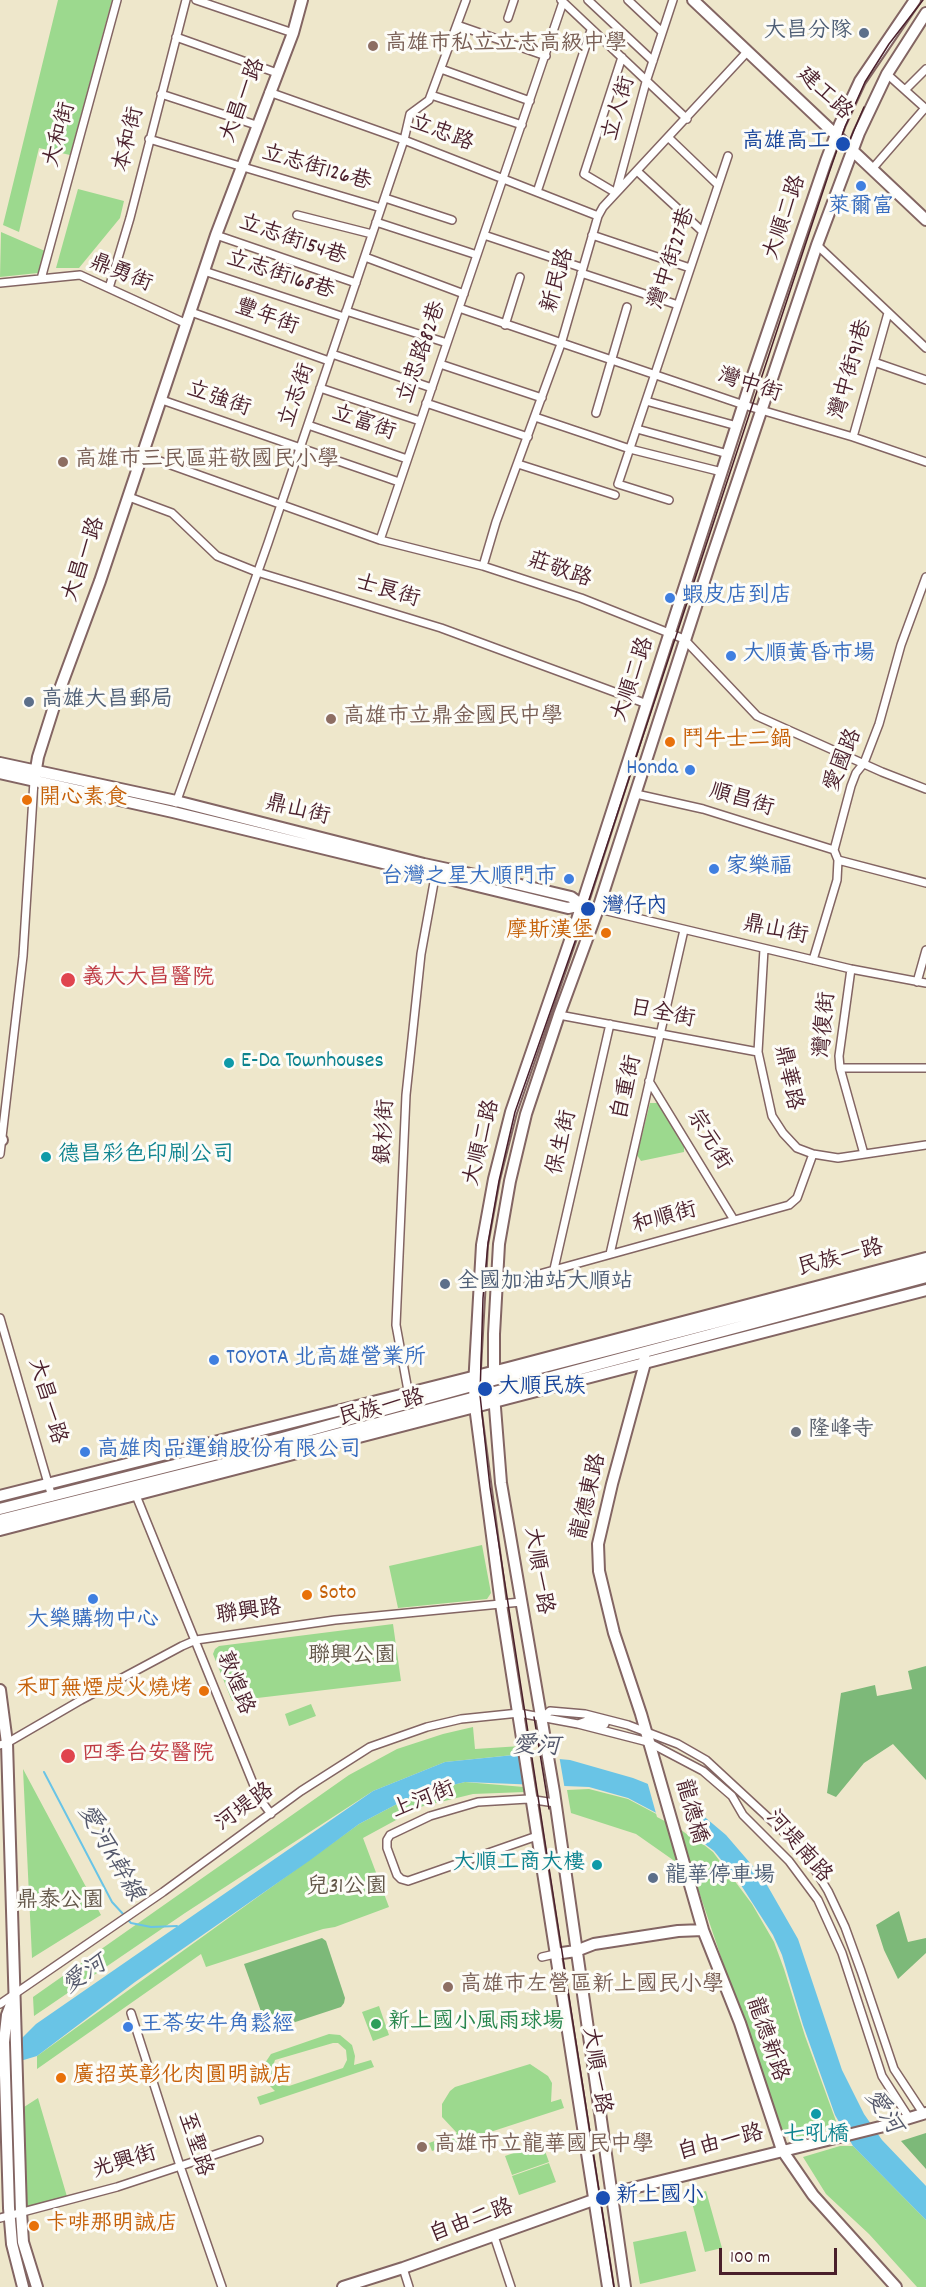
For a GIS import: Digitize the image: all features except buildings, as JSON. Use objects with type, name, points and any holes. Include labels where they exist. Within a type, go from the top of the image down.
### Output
[{"type":"street","name":"大和街","points":[[41,279],[117,0]]},
{"type":"street","name":"本和街","points":[[109,288],[130,218],[186,0]]},
{"type":"street","points":[[196,0],[293,33]]},
{"type":"street","name":"大昌一路","points":[[0,1154],[23,956],[35,776],[40,750],[57,696],[129,497],[216,235],[256,125],[293,33],[302,0]]},
{"type":"street","name":"立志街","points":[[175,806],[331,358],[404,140],[410,114],[429,100],[466,0]]},
{"type":"street","points":[[508,18],[514,0]]},
{"type":"street","points":[[588,0],[653,61]]},
{"type":"street","points":[[628,0],[662,32]]},
{"type":"street","name":"立人街","points":[[616,193],[646,82],[674,0]]},
{"type":"street","name":"建工路","points":[[693,0],[926,220]]},
{"type":"street","name":"大順二路","points":[[474,1391],[482,1245],[494,1179],[510,1112],[582,905],[737,426],[837,134],[860,81],[915,0]]},
{"type":"street","points":[[562,1],[687,119]]},
{"type":"street","name":"立忠路82巷","points":[[380,540],[546,56],[562,1]]},
{"type":"street","name":"大順二路","points":[[494,1386],[499,1244],[510,1181],[526,1114],[598,909],[684,639],[817,245],[852,149],[887,74],[926,12]]},
{"type":"street","points":[[457,25],[546,56]]},
{"type":"street","points":[[537,192],[591,30]]},
{"type":"street","points":[[176,37],[277,73]]},
{"type":"street","name":"新民路","points":[[483,566],[496,522],[561,344],[598,216],[616,193],[687,119],[747,51]]},
{"type":"street","points":[[616,193],[584,174],[622,57]]},
{"type":"street","points":[[441,69],[530,101]]},
{"type":"street","points":[[905,90],[926,69]]},
{"type":"street","points":[[873,168],[926,108],[887,74]]},
{"type":"street","name":"立忠路","points":[[269,92],[404,140],[598,216]]},
{"type":"street","points":[[161,94],[256,125]]},
{"type":"street","points":[[431,95],[522,125]]},
{"type":"street","points":[[669,138],[717,184]]},
{"type":"street","name":"立志街126巷","points":[[149,139],[381,208]]},
{"type":"street","name":"灣中街27巷","points":[[669,500],[618,484],[728,156]]},
{"type":"street","points":[[637,171],[702,231]]},
{"type":"street","points":[[385,198],[452,220]]},
{"type":"street","points":[[297,215],[372,234]]},
{"type":"street","points":[[376,222],[477,255]]},
{"type":"street","name":"立志街154巷","points":[[216,235],[356,283]]},
{"type":"street","points":[[484,235],[678,305]]},
{"type":"street","points":[[592,235],[690,268]]},
{"type":"street","points":[[817,245],[926,348]]},
{"type":"street","points":[[365,257],[464,294]]},
{"type":"street","name":"立志街168巷","points":[[204,271],[447,343]]},
{"type":"street","name":"鼎勇街","points":[[0,283],[80,275],[187,324]]},
{"type":"street","points":[[505,325],[520,277]]},
{"type":"street","points":[[596,413],[627,307]]},
{"type":"street","name":"灣中街","points":[[459,308],[744,405],[853,437],[926,462]]},
{"type":"street","name":"豐年街","points":[[191,312],[432,388]]},
{"type":"street","name":"灣中街91巷","points":[[853,437],[888,313]]},
{"type":"street","points":[[874,362],[926,380]]},
{"type":"street","points":[[440,364],[542,398]]},
{"type":"street","points":[[320,388],[420,421]]},
{"type":"street","name":"立強街","points":[[162,400],[399,482]]},
{"type":"street","points":[[646,401],[737,426]]},
{"type":"street","points":[[426,403],[528,437]]},
{"type":"street","points":[[535,417],[630,449],[722,472]]},
{"type":"street","name":"立富街","points":[[308,425],[407,459]]},
{"type":"street","points":[[637,429],[728,454]]},
{"type":"street","name":"莊敬路","points":[[143,455],[380,540],[483,566],[581,598],[684,639],[757,716],[882,772],[926,789]]},
{"type":"street","points":[[518,464],[615,495]]},
{"type":"street","name":"士良街","points":[[129,497],[172,513],[218,556],[257,572],[441,628],[647,704]]},
{"type":"street","name":"愛國路","points":[[834,850],[856,773],[864,763],[879,724],[901,645],[926,577]]},
{"type":"street","name":"鼎山街","points":[[0,763],[35,776],[447,868],[571,897],[582,905],[684,930],[851,969],[926,983]]},
{"type":"street","name":"鼎山街","points":[[0,774],[35,776]]},
{"type":"street","name":"順昌街","points":[[636,794],[703,809],[834,850]]},
{"type":"street","name":"鼎山街","points":[[175,806],[435,877],[568,908],[582,905]]},
{"type":"street","points":[[813,960],[837,880],[838,860],[834,850]]},
{"type":"street","points":[[838,860],[926,883]]},
{"type":"street","points":[[435,877],[447,868]]},
{"type":"street","name":"銀杉街","points":[[409,1399],[396,1324],[406,1095],[421,954],[435,877]]},
{"type":"street","name":"自重街","points":[[610,1254],[684,930]]},
{"type":"street","name":"鼎華路","points":[[764,949],[758,1052],[772,1116],[783,1133],[797,1148],[813,1154],[838,1158],[926,1145]]},
{"type":"street","points":[[917,982],[926,950]]},
{"type":"street","name":"灣復街","points":[[851,969],[839,1056],[840,1068],[864,1154]]},
{"type":"street","name":"日全街","points":[[559,1015],[758,1052]]},
{"type":"street","name":"保生街","points":[[554,1269],[610,1024]]},
{"type":"street","points":[[840,1068],[926,1068]]},
{"type":"street","name":"宗元街","points":[[649,1081],[734,1220]]},
{"type":"street","name":"和順街","points":[[496,1286],[789,1205],[797,1198],[813,1154]]},
{"type":"street","name":"民族一路","points":[[0,1496],[409,1399],[474,1391],[642,1349],[926,1258]]},
{"type":"street","name":"民族一路","points":[[768,1309],[926,1268]]},
{"type":"street","name":"民族一路","points":[[768,1309],[926,1277]]},
{"type":"street","name":"民族一路","points":[[0,1520],[133,1486],[474,1391],[642,1349],[774,1330],[926,1290]]},
{"type":"street","points":[[768,1309],[774,1330]]},
{"type":"street","name":"大昌一路","points":[[0,1318],[52,1497]]},
{"type":"street","name":"龍德東路","points":[[642,1349],[598,1544],[598,1558],[607,1608],[657,1772]]},
{"type":"street","name":"大順一路","points":[[494,1386],[501,1483],[555,1798],[625,2287]]},
{"type":"street","name":"大順一路","points":[[474,1391],[501,1604],[608,2287]]},
{"type":"street","name":"民族一路","points":[[0,1530],[409,1399]]},
{"type":"street","name":"敦煌路","points":[[125,1465],[259,1798],[271,1814]]},
{"type":"street","name":"民族一路","points":[[0,1509],[52,1497],[133,1486]]},
{"type":"street","name":"聯興路","points":[[4,1744],[81,1700],[196,1640],[335,1620],[521,1602]]},
{"type":"street","points":[[0,1690],[18,2083],[10,2215],[23,2242],[38,2287]]},
{"type":"street","name":"河堤南路","points":[[542,1718],[550,1711],[572,1712],[609,1720],[647,1737],[703,1771],[732,1796],[743,1815],[773,1845],[810,1887],[818,1900],[842,1953],[882,2076],[909,2118]]},
{"type":"street","name":"河堤路","points":[[0,2004],[137,1910],[309,1786],[370,1747],[427,1727],[461,1719],[519,1713],[542,1718]]},
{"type":"street","name":"河堤南路","points":[[542,1718],[578,1724],[589,1720],[678,1744],[706,1760],[777,1825],[812,1865],[846,1930],[894,2069],[924,2113]]},
{"type":"street","name":"龍德橋","points":[[657,1772],[704,1930]]},
{"type":"street","name":"上河街","points":[[537,1836],[408,1881],[397,1875],[387,1848],[390,1835],[430,1816],[478,1802],[531,1795],[555,1798]]},
{"type":"street","points":[[542,1957],[576,1951],[594,1944],[678,1931],[704,1930]]},
{"type":"street","name":"龍德新路","points":[[704,1930],[740,2024],[782,2150],[813,2195],[896,2287]]},
{"type":"street","points":[[15,1993],[7,2015],[4,2049],[12,2244],[23,2287]]},
{"type":"street","name":"至聖路","points":[[131,2013],[222,2287]]},
{"type":"street","points":[[909,2118],[924,2113]]},
{"type":"street","name":"自由一路","points":[[613,2193],[909,2118]]},
{"type":"street","name":"光興街","points":[[10,2215],[117,2187],[259,2140]]},
{"type":"street","name":"自由二路","points":[[343,2287],[613,2193]]},
{"type":"street","points":[[494,2236],[511,2287]]},
{"type":"street","points":[[403,2268],[410,2287]]},
{"type":"green space","points":[[58,0],[112,0],[70,155],[39,148],[19,232],[3,225]]},
{"type":"green space","points":[[78,189],[124,201],[120,218],[79,268],[56,268]]},
{"type":"green space","points":[[1,232],[45,251],[38,273],[0,277]]},
{"type":"green space","points":[[650,1103],[658,1103],[684,1145],[684,1152],[641,1161],[637,1155]]},
{"type":"green space","points":[[482,1545],[491,1593],[487,1599],[398,1608],[389,1566]]},
{"type":"green space","name":"聯興公園","points":[[393,1624],[401,1681],[232,1701],[213,1654],[219,1646]]},
{"type":"green space","points":[[926,1666],[926,1780],[893,1744],[864,1763],[836,1797],[827,1793],[841,1693],[875,1685],[877,1696],[912,1689],[908,1671]]},
{"type":"green space","points":[[311,1704],[316,1716],[289,1726],[285,1714]]},
{"type":"green space","points":[[473,1727],[475,1749],[521,1746],[523,1754],[445,1762],[373,1791],[185,1913],[34,2016],[33,1997],[349,1775],[397,1749]]},
{"type":"green space","name":"鼎泰公園","points":[[23,1769],[101,1915],[32,1958]]},
{"type":"green space","name":"兒31公園","points":[[465,1782],[524,1787],[525,1792],[473,1794],[420,1807],[363,1838],[389,1907],[335,1927],[206,1967],[201,1954],[37,2069],[37,2056],[359,1824],[416,1794]]},
{"type":"green space","points":[[589,1789],[628,1799],[681,1827],[713,1852],[752,1904],[774,1942],[784,1969],[805,2036],[836,2121],[830,2129],[794,2139],[779,2129],[693,1874],[636,1834],[571,1813],[567,1790]]},
{"type":"green space","points":[[899,1911],[908,1942],[926,1938],[926,1953],[898,1979],[884,1950],[876,1925]]},
{"type":"green space","points":[[322,1938],[326,1941],[345,1998],[344,2003],[341,2007],[268,2031],[244,1964]]},
{"type":"green space","name":"新上國小風雨球場","points":[[379,2006],[389,2035],[373,2041],[362,2012]]},
{"type":"green space","points":[[329,2034],[340,2035],[352,2045],[355,2056],[354,2065],[371,2060],[374,2067],[260,2105],[257,2097],[275,2091],[266,2082],[263,2072],[265,2063],[271,2054]],"holes":[[[338,2043],[346,2050],[347,2060],[343,2068],[289,2086],[280,2085],[274,2080],[272,2069],[275,2060]]]},
{"type":"green space","points":[[530,2064],[548,2076],[552,2083],[551,2102],[561,2099],[564,2108],[432,2151],[429,2143],[457,2133],[442,2117],[442,2104],[450,2091],[455,2087]]},
{"type":"green space","points":[[38,2098],[68,2200],[27,2211],[24,2107]]},
{"type":"green space","points":[[926,2133],[926,2169],[901,2141]]},
{"type":"green space","points":[[542,2143],[549,2162],[512,2175],[505,2156]]},
{"type":"green space","points":[[840,2146],[853,2146],[926,2220],[926,2287],[917,2287],[869,2234],[826,2194],[803,2157]]},
{"type":"green space","points":[[549,2163],[556,2182],[519,2195],[512,2176]]},
{"type":"green space","points":[[706,2191],[722,2248],[705,2252],[690,2195]]},
{"type":"green space","points":[[686,2231],[696,2271],[640,2284],[633,2242]]},
{"type":"water","name":"愛河","points":[[514,1755],[570,1760],[633,1778],[681,1797],[726,1835],[763,1878],[798,1939],[842,2070],[864,2114],[882,2140],[926,2186],[926,2220],[853,2146],[835,2115],[803,2025],[782,1955],[773,1935],[739,1882],[714,1851],[681,1826],[628,1798],[589,1787],[465,1782],[416,1794],[359,1824],[135,1982],[37,2056],[0,2067],[0,2060],[36,2024],[373,1791],[445,1762]]},
{"type":"pier","points":[[521,1752],[559,1755],[565,1790],[526,1789]]},
{"type":"pier","points":[[647,1781],[680,1794],[693,1839],[657,1817]]},
{"type":"waterway","name":"愛河K幹線","points":[[44,1772],[112,1902],[124,1915]]},
{"type":"waterway","name":"愛河K幹線","points":[[128,1920],[131,1923],[151,1927],[177,1926]]},
{"type":"tram line","points":[[614,2287],[490,1487],[480,1395],[483,1298],[488,1243],[515,1112],[578,933],[845,127],[865,82],[889,44],[923,0]]},
{"type":"tram line","points":[[845,151],[864,107]]},
{"type":"tram line","points":[[534,1717],[549,1809]]},
{"type":"place","name":"大昌分隊","points":[[864,33]]},
{"type":"place","name":"高雄市私立立志高級中學","points":[[373,46]]},
{"type":"place","name":"高雄高工","points":[[843,144]]},
{"type":"place","name":"萊爾富","points":[[861,186]]},
{"type":"place","name":"高雄市三民區莊敬國民小學","points":[[63,462]]},
{"type":"place","name":"蝦皮店到店","points":[[670,598]]},
{"type":"place","name":"大順黃昏市場","points":[[731,656]]},
{"type":"place","name":"高雄大昌郵局","points":[[29,702]]},
{"type":"place","name":"高雄市立鼎金國民中學","points":[[331,719]]},
{"type":"place","name":"鬥牛士二鍋","points":[[670,742]]},
{"type":"place","name":"Honda","points":[[690,770]]},
{"type":"place","name":"開心素食","points":[[27,800]]},
{"type":"place","name":"家樂福","points":[[714,869]]},
{"type":"place","name":"台灣之星大順門市","points":[[569,879]]},
{"type":"place","name":"灣仔內","points":[[588,909]]},
{"type":"place","name":"摩斯漢堡","points":[[606,933]]},
{"type":"place","name":"義大大昌醫院","points":[[68,980]]},
{"type":"place","name":"E-Da Townhouses","points":[[229,1063]]},
{"type":"place","name":"德昌彩色印刷公司","points":[[46,1157]]},
{"type":"place","name":"全國加油站大順站","points":[[445,1284]]},
{"type":"place","name":"TOYOTA 北高雄營業所","points":[[214,1360]]},
{"type":"place","name":"大順民族","points":[[485,1389]]},
{"type":"place","name":"隆峰寺","points":[[796,1432]]},
{"type":"place","name":"高雄肉品運銷股份有限公司","points":[[85,1452]]},
{"type":"place","name":"Soto","points":[[307,1595]]},
{"type":"place","name":"大樂購物中心","points":[[93,1599]]},
{"type":"place","name":"禾町無煙炭火燒烤","points":[[204,1691]]},
{"type":"place","name":"四季台安醫院","points":[[68,1756]]},
{"type":"place","name":"大順工商大樓","points":[[597,1865]]},
{"type":"place","name":"龍華停車場","points":[[653,1878]]},
{"type":"place","name":"高雄市左營區新上國民小學","points":[[448,1987]]},
{"type":"place","name":"新上國小風雨球場","points":[[376,2024]]},
{"type":"place","name":"王苓安牛角鬆經","points":[[128,2027]]},
{"type":"place","name":"廣招英彰化肉圓明誠店","points":[[61,2078]]},
{"type":"place","name":"七吼橋","points":[[816,2114]]},
{"type":"place","name":"高雄市立龍華國民中學","points":[[422,2147]]},
{"type":"place","name":"新上國小","points":[[603,2198]]},
{"type":"place","name":"卡啡那明誠店","points":[[34,2226]]}]
